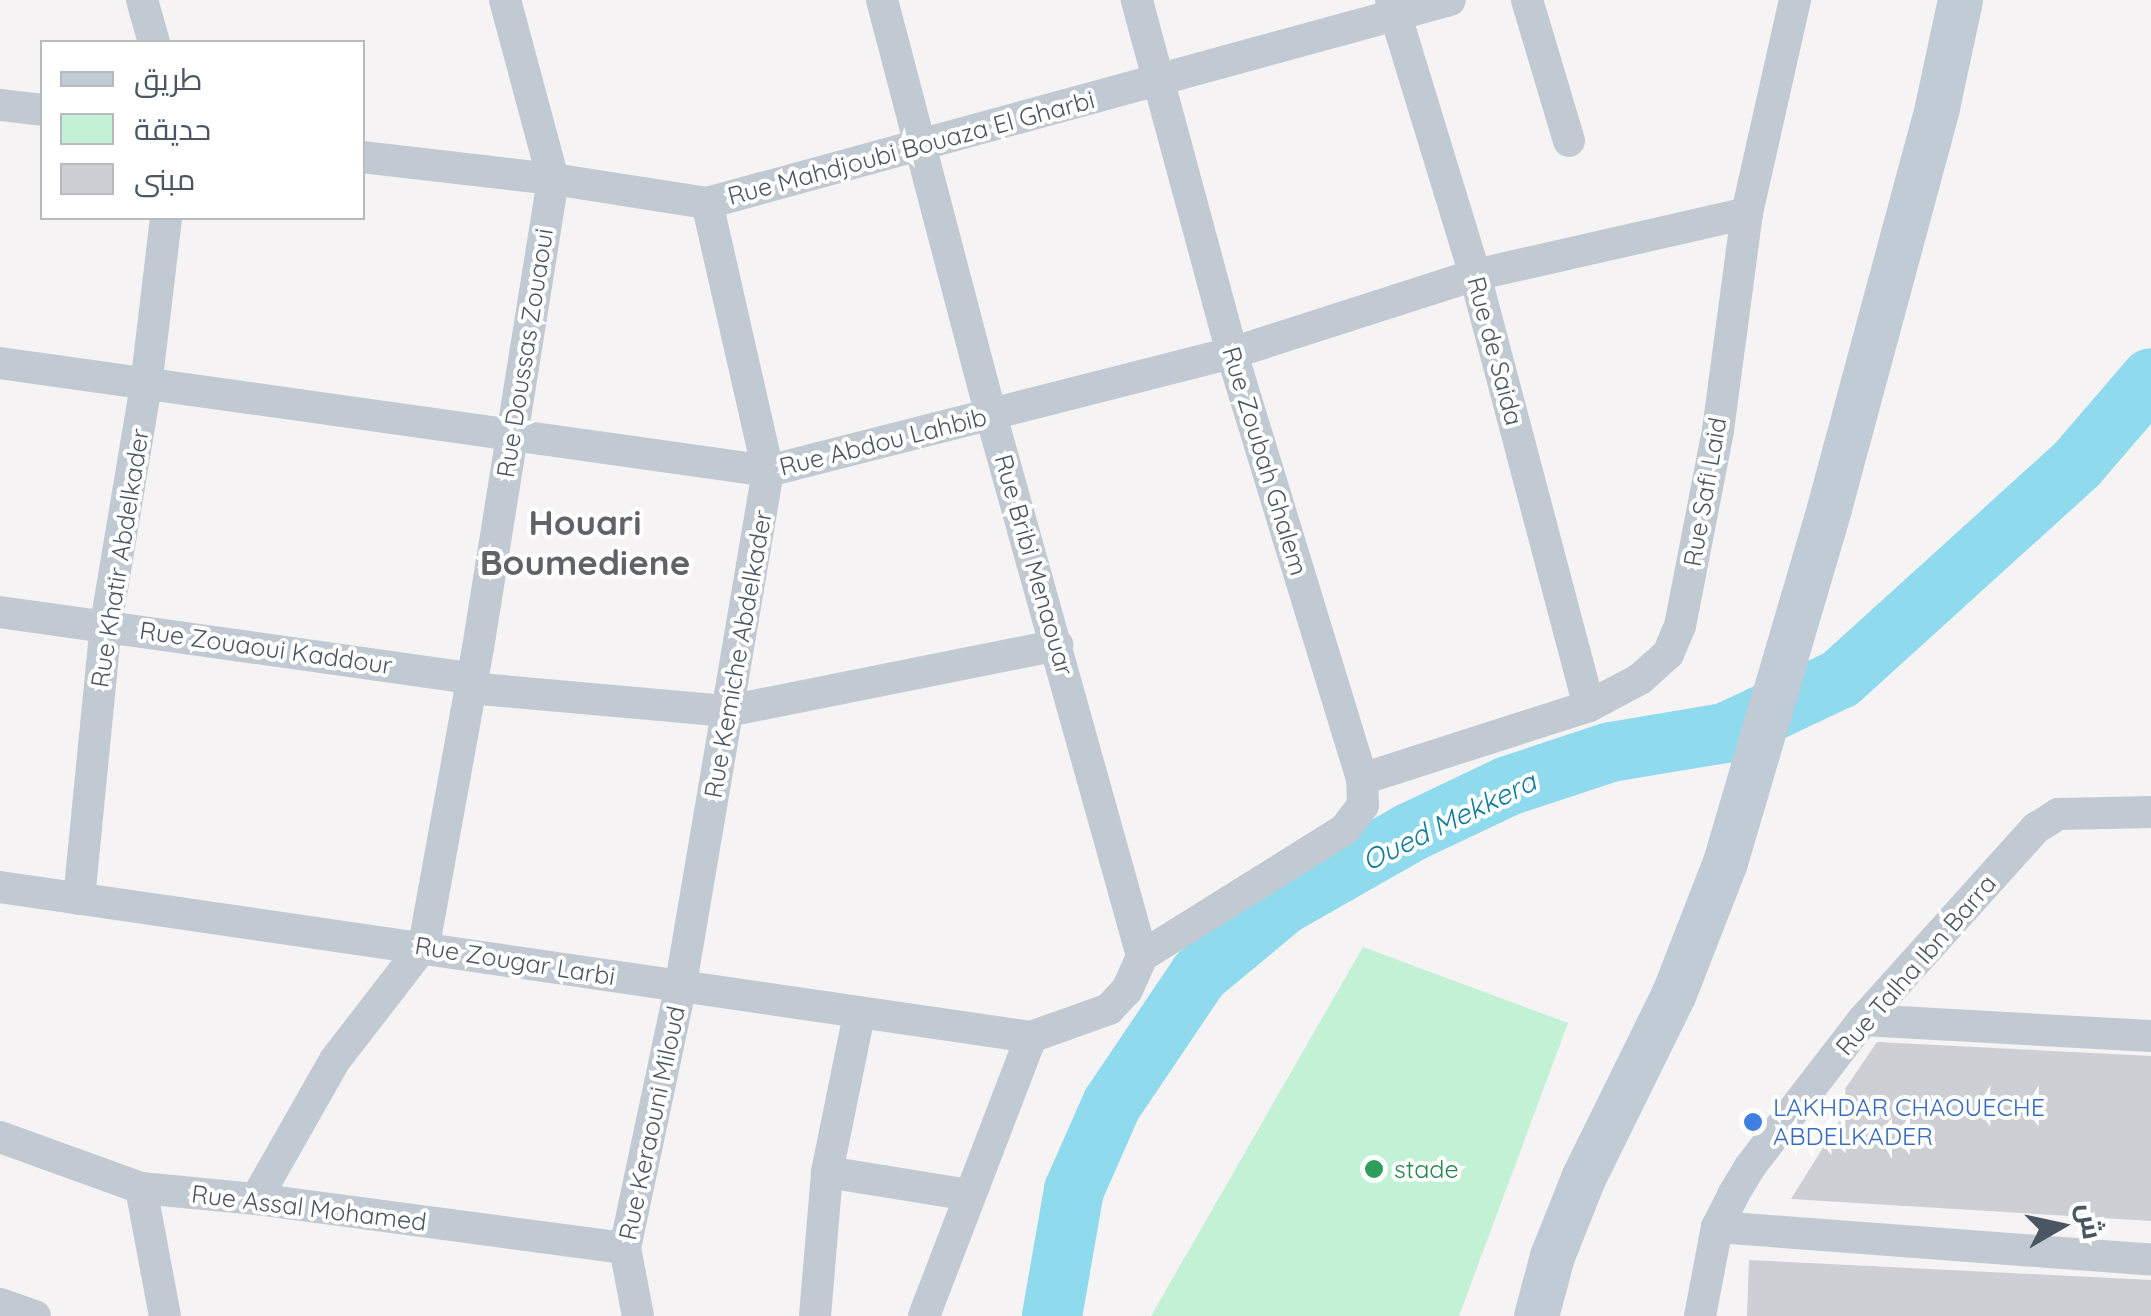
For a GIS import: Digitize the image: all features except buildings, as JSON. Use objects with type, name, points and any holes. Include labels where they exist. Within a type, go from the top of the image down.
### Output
[{"type":"main road","points":[[1536,1316],[1552,1256],[1583,1178],[1674,993],[1726,862],[1830,508],[1937,107],[1960,0]]},
{"type":"street","points":[[142,0],[153,40]]},
{"type":"street","name":"Rue Doussas Zouaoui","points":[[424,945],[553,178],[505,0]]},
{"type":"street","name":"Rue Bribi Menaouar","points":[[882,0],[923,143],[991,414],[1142,956]]},
{"type":"street","name":"Rue Zoubah Ghalem","points":[[1137,0],[1232,353],[1362,779]]},
{"type":"street","name":"Rue Mahdjoubi Bouaza El Gharbi","points":[[365,157],[553,178],[707,203],[1160,81],[1394,7],[1450,0]]},
{"type":"street","points":[[1527,0],[1570,141]]},
{"type":"street","name":"Rue Safi Laid","points":[[1362,779],[1589,706],[1640,678],[1668,654],[1680,626],[1718,430],[1748,213],[1795,0]]},
{"type":"street","name":"Rue de Saida","points":[[1394,7],[1476,275],[1589,706]]},
{"type":"street","points":[[0,106],[40,110]]},
{"type":"street","name":"Rue Kemiche Abdelkader","points":[[680,988],[768,471],[707,203]]},
{"type":"street","name":"Rue Abdou Lahbib","points":[[0,363],[768,471],[1232,353],[1476,275],[1748,213]]},
{"type":"street","name":"Rue Khatir Abdelkader","points":[[79,899],[106,624],[146,386],[166,220]]},
{"type":"street","name":"Rue Zouaoui Kaddour","points":[[0,612],[106,624],[470,683],[728,711],[1058,645]]},
{"type":"street","points":[[924,1316],[1030,1037],[1110,1009],[1127,990],[1142,956],[1345,830],[1363,805],[1362,779]]},
{"type":"street","name":"Rue Talha Ibn Barra","points":[[1700,1316],[1717,1228],[1749,1168],[1864,1020],[2036,828],[2058,814],[2151,812]]},
{"type":"street","name":"Rue Zougar Larbi","points":[[1,889],[424,945],[680,988],[1030,1037]]},
{"type":"street","points":[[256,1199],[334,1060],[424,945]]},
{"type":"street","name":"Rue Keraouni Miloud","points":[[638,1316],[625,1248],[680,988]]},
{"type":"street","points":[[815,1316],[827,1172],[859,1015]]},
{"type":"street","points":[[1864,1020],[2151,1036]]},
{"type":"street","name":"Rue Assal Mohamed","points":[[0,1137],[141,1188],[256,1199],[625,1248]]},
{"type":"street","points":[[827,1172],[969,1195]]},
{"type":"street","points":[[141,1188],[165,1316]]},
{"type":"street","points":[[1717,1228],[2151,1260]]},
{"type":"street","points":[[0,1304],[35,1316]]},
{"type":"green space","name":"stade","points":[[1363,947],[1568,1023],[1459,1316],[1151,1316]]},
{"type":"waterway","name":"Oued Mekkera","points":[[1052,1316],[1074,1190],[1112,1104],[1199,975],[1283,905],[1411,832],[1508,786],[1611,752],[1725,733],[1840,679],[2077,464],[2151,378]]},
{"type":"place","name":"LAKHDAR CHAOUECHE ABDELKADER","points":[[1753,1122]]},
{"type":"place","name":"stade","points":[[1374,1169]]},
{"type":"district","name":"Houari Boumediene","points":[[585,542]]}]
